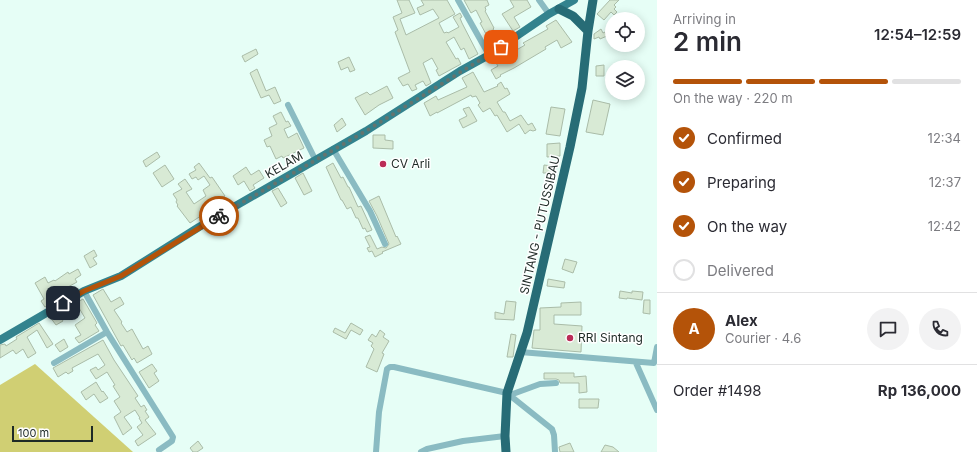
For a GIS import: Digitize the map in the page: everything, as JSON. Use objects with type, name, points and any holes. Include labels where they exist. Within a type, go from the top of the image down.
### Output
[{"type":"highway","name":"SINTANG - PUTUSSIBAU","points":[[506,452],[505,436],[508,394],[536,299],[576,119],[582,88],[593,0]]},
{"type":"highway","points":[[559,9],[577,19],[588,31]]},
{"type":"main road","name":"KELAM","points":[[0,340],[84,291],[121,276],[199,228],[366,131],[460,71],[489,55],[549,14],[574,0]]},
{"type":"street","points":[[458,0],[489,55]]},
{"type":"street","points":[[539,0],[549,14]]},
{"type":"street","points":[[288,105],[316,160]]},
{"type":"street","points":[[333,149],[367,206],[385,244]]},
{"type":"street","points":[[84,291],[107,332],[173,437],[172,441],[159,450]]},
{"type":"street","points":[[54,363],[107,332]]},
{"type":"street","points":[[520,352],[655,363],[657,347]]},
{"type":"street","points":[[636,362],[657,410]]},
{"type":"street","points":[[376,452],[379,412],[387,369],[390,367],[508,394],[552,429],[554,435],[555,452]]},
{"type":"street","points":[[508,394],[540,384],[556,383]]},
{"type":"street","points":[[421,452],[427,449],[463,441],[505,436]]},
{"type":"shaded area","points":[[35,364],[133,452],[0,452],[0,385]]},
{"type":"building","points":[[397,0],[409,0],[415,13],[400,19],[406,35],[439,18],[433,9],[420,15],[417,8],[424,5],[421,0],[447,0],[455,14],[439,23],[444,33],[448,33],[459,27],[453,17],[460,13],[462,23],[478,54],[469,59],[464,48],[461,50],[454,37],[446,42],[456,59],[458,58],[461,64],[439,76],[436,70],[438,69],[432,58],[423,63],[431,83],[426,86],[423,81],[415,85],[417,89],[412,91],[408,84],[403,86],[398,78],[410,72],[395,32],[398,30],[393,17],[402,13]]},
{"type":"building","points":[[464,0],[487,0],[489,5],[485,7],[485,11],[497,37],[488,41],[480,23],[482,22],[476,10],[471,13]]},
{"type":"building","points":[[510,0],[527,0],[531,7],[514,17],[520,27],[513,31],[502,14],[514,7]]},
{"type":"building","points":[[610,0],[619,0],[614,5],[616,7],[614,9],[617,12],[605,12],[604,20],[597,14]]},
{"type":"building","points":[[556,20],[572,42],[561,48],[557,40],[545,47],[546,49],[500,75],[501,76],[496,79],[491,70],[498,66],[494,60],[500,57],[501,59],[525,45],[523,43],[548,29],[546,26]]},
{"type":"building","points":[[601,29],[603,33],[605,32],[605,37],[594,39],[594,34]]},
{"type":"building","points":[[256,49],[258,54],[245,62],[242,56]]},
{"type":"building","points":[[349,57],[355,70],[350,72],[348,67],[341,70],[338,62]]},
{"type":"building","points":[[604,65],[604,76],[596,76],[596,66]]},
{"type":"building","points":[[257,69],[266,91],[275,87],[281,101],[274,104],[269,95],[261,98],[250,73]]},
{"type":"building","points":[[473,72],[484,92],[498,86],[497,85],[501,82],[510,94],[497,102],[503,112],[505,112],[510,121],[521,115],[528,125],[532,123],[536,130],[530,130],[525,134],[519,124],[507,132],[497,115],[495,116],[490,108],[483,112],[478,105],[480,103],[476,96],[472,97],[471,95],[430,116],[424,103],[436,96],[438,100],[467,87],[462,78]]},
{"type":"building","points":[[387,86],[393,98],[379,105],[365,115],[355,98],[367,92],[370,95]]},
{"type":"building","points":[[593,100],[610,104],[603,135],[586,132]]},
{"type":"building","points":[[469,107],[477,121],[463,128],[459,120],[467,116],[463,109]]},
{"type":"building","points":[[551,107],[565,109],[560,136],[546,134]]},
{"type":"building","points":[[281,112],[286,122],[288,121],[291,126],[284,129],[288,138],[297,133],[304,148],[283,158],[282,156],[276,159],[270,146],[267,147],[264,140],[272,136],[269,128],[277,124],[273,116]]},
{"type":"building","points":[[342,118],[346,125],[337,132],[334,125]]},
{"type":"building","points":[[373,135],[385,135],[385,140],[393,141],[393,149],[373,148]]},
{"type":"building","points":[[560,143],[560,156],[547,157],[547,144]]},
{"type":"building","points":[[157,152],[160,157],[146,167],[143,161]]},
{"type":"building","points":[[199,163],[210,178],[212,177],[225,196],[216,202],[218,206],[190,223],[177,206],[177,200],[173,194],[182,189],[178,184],[185,179],[192,189],[186,192],[194,204],[206,196],[203,190],[210,185],[204,176],[198,180],[196,177],[192,179],[189,174],[196,170],[194,167]]},
{"type":"building","points":[[333,163],[341,178],[343,177],[349,187],[358,207],[361,206],[372,230],[367,232],[365,228],[363,229],[351,207],[347,209],[341,200],[326,167]]},
{"type":"building","points":[[165,165],[174,179],[162,187],[153,173]]},
{"type":"building","points":[[544,165],[553,166],[553,185],[546,184],[548,173],[543,173]]},
{"type":"building","points":[[246,167],[251,175],[259,170],[264,178],[253,185],[255,188],[250,191],[244,181],[238,185],[233,176]]},
{"type":"building","points":[[303,173],[312,191],[304,195],[295,178]]},
{"type":"building","points":[[278,188],[287,203],[281,207],[272,191]]},
{"type":"building","points":[[379,196],[396,237],[397,236],[401,244],[382,252],[383,253],[375,257],[372,251],[369,252],[367,248],[370,247],[365,237],[370,235],[377,249],[382,247],[386,248],[389,244],[369,201]]},
{"type":"building","points":[[94,250],[97,256],[93,258],[97,264],[90,268],[84,256]]},
{"type":"building","points":[[565,259],[577,262],[573,273],[562,269]]},
{"type":"building","points":[[78,269],[81,275],[75,279],[77,282],[59,292],[61,297],[45,307],[41,301],[44,299],[35,283],[45,277],[48,283],[54,280],[55,281],[68,272],[69,274]]},
{"type":"building","points":[[548,279],[565,282],[564,288],[547,286]]},
{"type":"building","points":[[103,289],[111,302],[120,297],[124,304],[114,310],[122,322],[121,323],[127,332],[132,329],[143,349],[148,346],[152,354],[137,363],[134,358],[132,360],[123,345],[121,346],[93,295]]},
{"type":"building","points":[[620,291],[632,293],[632,291],[643,292],[642,300],[619,298]]},
{"type":"building","points":[[83,299],[97,323],[95,325],[99,331],[79,343],[75,338],[81,335],[75,325],[85,318],[76,303]]},
{"type":"building","points":[[644,300],[650,300],[650,314],[643,313]]},
{"type":"building","points":[[506,301],[516,302],[514,320],[495,319],[495,312],[504,314]]},
{"type":"building","points":[[581,302],[581,315],[554,315],[554,324],[582,326],[581,352],[532,348],[534,330],[540,330],[540,308],[561,307],[561,303]]},
{"type":"building","points":[[58,313],[63,321],[56,325],[50,317]]},
{"type":"building","points":[[39,323],[53,344],[47,348],[37,330],[27,337],[36,353],[28,358],[23,349],[16,354],[13,350],[0,358],[0,345],[5,344],[6,346],[17,339],[16,337]]},
{"type":"building","points":[[351,323],[363,330],[360,335],[351,330],[346,339],[333,332],[335,328],[345,333]]},
{"type":"building","points":[[380,330],[385,334],[383,337],[389,341],[382,353],[384,354],[377,372],[366,367],[374,349],[371,346],[373,343],[368,340],[372,334],[376,337]]},
{"type":"building","points":[[511,334],[516,335],[513,357],[507,357]]},
{"type":"building","points":[[64,339],[68,347],[60,352],[55,345]]},
{"type":"building","points":[[103,340],[114,360],[138,396],[135,398],[141,407],[144,405],[147,410],[145,411],[149,417],[145,420],[156,434],[138,446],[135,441],[143,435],[137,427],[142,423],[135,410],[124,417],[132,428],[123,435],[114,417],[121,412],[114,401],[120,397],[113,386],[115,385],[107,372],[96,379],[90,370],[96,367],[98,370],[105,365],[98,354],[72,368],[73,371],[68,374],[66,372],[58,377],[53,368]]},
{"type":"building","points":[[152,364],[157,371],[154,373],[159,381],[149,388],[139,372]]},
{"type":"building","points":[[544,373],[574,373],[574,377],[586,376],[587,392],[579,393],[579,383],[560,383],[559,380],[556,379],[544,379]]},
{"type":"building","points":[[96,382],[108,398],[100,403],[94,394],[86,400],[81,392]]},
{"type":"building","points":[[579,399],[599,399],[598,408],[579,408]]},
{"type":"building","points":[[198,441],[203,448],[197,452],[193,452],[190,448]]},
{"type":"building","points":[[570,443],[574,452],[560,452],[559,447]]},
{"type":"building","points":[[605,445],[613,447],[619,452],[601,452]]},
{"type":"way so far","points":[[219,216],[366,131],[460,71],[501,47]]},
{"type":"place","name":"CV Arli","points":[[383,164]]},
{"type":"place","name":"RRI Sintang","points":[[570,338]]},
{"type":"route","points":[[63,303],[84,291],[121,276],[219,216]]}]
